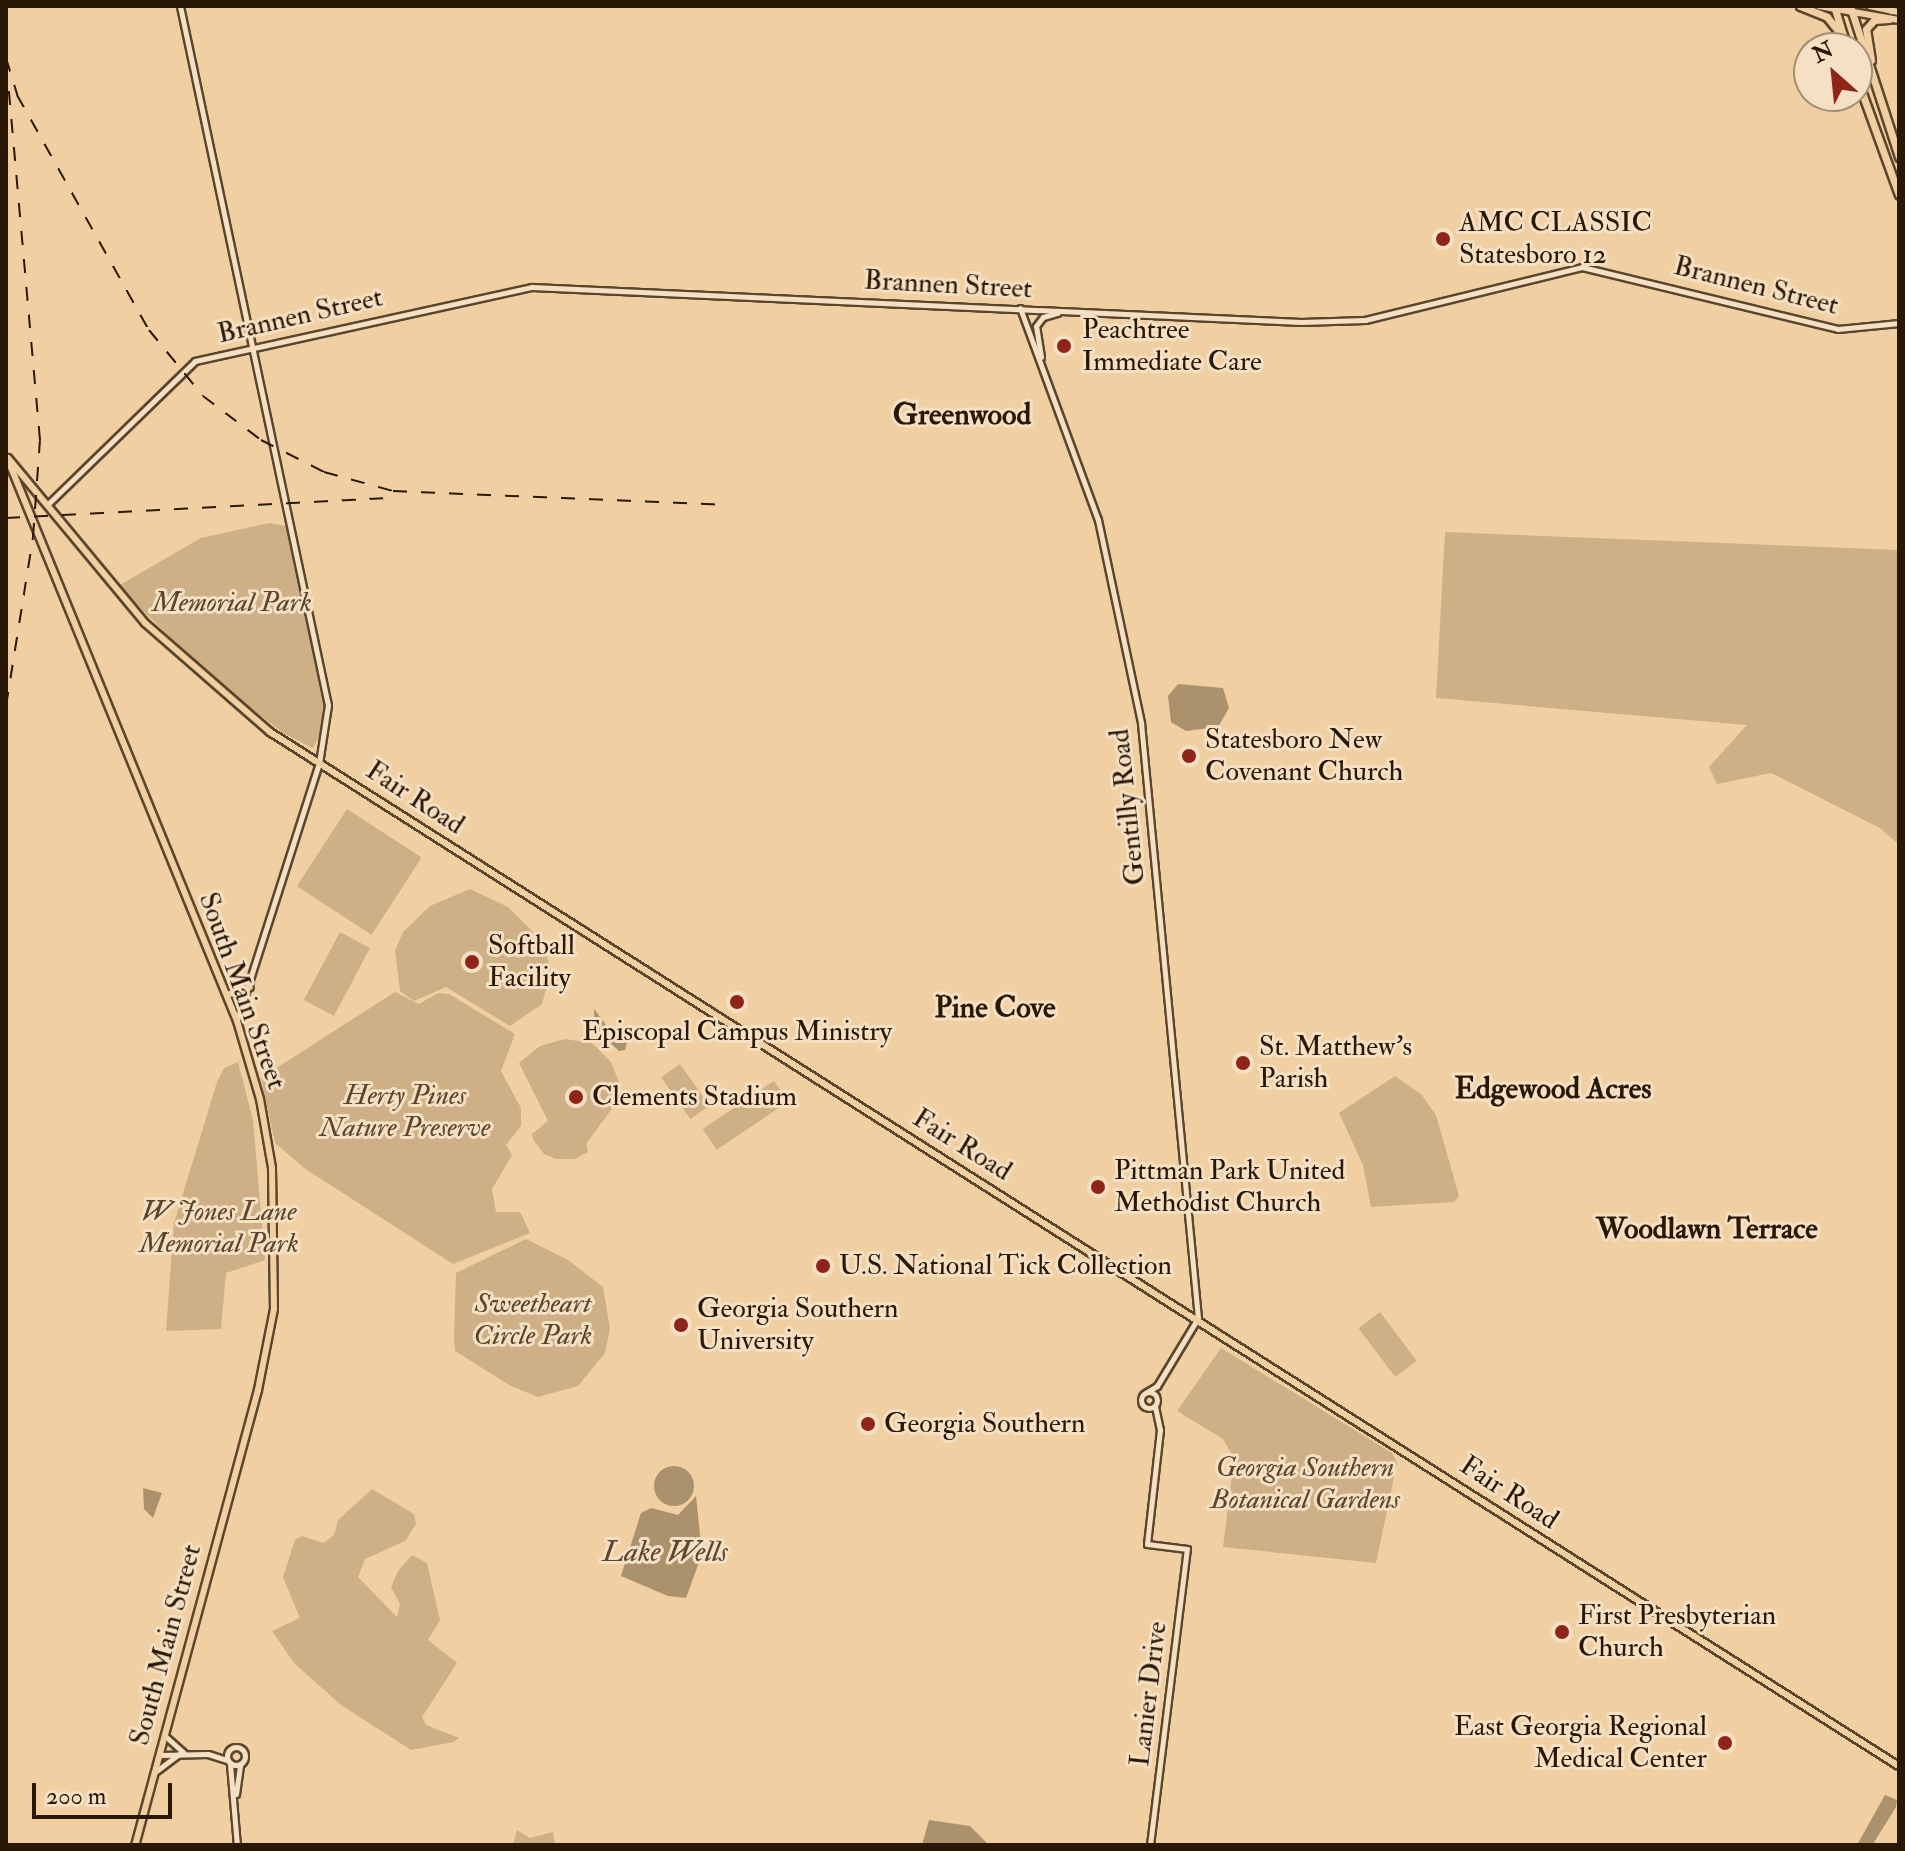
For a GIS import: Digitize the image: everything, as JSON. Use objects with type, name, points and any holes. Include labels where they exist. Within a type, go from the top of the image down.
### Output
[{"type":"highway","points":[[1800,6],[1827,17],[1839,32]]},
{"type":"highway","points":[[1882,6],[1893,14]]},
{"type":"highway","points":[[1835,7],[1842,32]]},
{"type":"highway","points":[[1851,9],[1899,157]]},
{"type":"highway","points":[[1883,113],[1864,34],[1874,20],[1893,14]]},
{"type":"highway","points":[[1869,112],[1899,195]]},
{"type":"main road","points":[[1819,6],[1893,14]]},
{"type":"main road","points":[[1870,6],[1893,14],[1899,20]]},
{"type":"main road","name":"Fair Road","points":[[7,456],[110,584],[182,659],[270,732],[1198,1318],[1899,1766]]},
{"type":"main road","name":"South Main Street","points":[[7,456],[237,1021],[260,1099],[272,1168],[274,1309],[258,1390],[135,1845]]},
{"type":"main road","points":[[32,517],[47,505]]},
{"type":"main road","points":[[227,995],[250,987]]},
{"type":"street","points":[[180,6],[325,685],[328,731],[237,1021]]},
{"type":"street","name":"Brannen Street","points":[[47,505],[195,361],[532,287],[1301,322],[1365,320],[1582,267],[1838,329],[1899,323]]},
{"type":"street","name":"Gentilly Road","points":[[1020,308],[1098,520],[1141,723],[1198,1318]]},
{"type":"street","points":[[1049,385],[1036,326],[1047,314],[1069,311]]},
{"type":"street","points":[[1157,1386],[1141,1399],[1154,1414],[1157,1386],[1198,1318]]},
{"type":"street","points":[[1147,1392],[1155,1394]]},
{"type":"street","points":[[1146,1408],[1155,1406]]},
{"type":"street","name":"Lanier Drive","points":[[1150,1845],[1187,1549],[1147,1544],[1160,1430],[1154,1414]]},
{"type":"street","points":[[165,1735],[183,1753]]},
{"type":"street","points":[[160,1755],[208,1754],[230,1749],[243,1751],[234,1803]]},
{"type":"street","points":[[230,1749],[228,1762],[237,1845]]},
{"type":"street","points":[[155,1773],[183,1753]]},
{"type":"street","points":[[208,1754],[240,1764]]},
{"type":"green space","name":"Memorial Park","points":[[269,523],[286,526],[323,703],[323,729],[313,748],[285,734],[218,684],[118,586],[201,538]]},
{"type":"green space","points":[[1445,532],[1899,550],[1899,845],[1880,828],[1771,773],[1717,784],[1709,767],[1747,725],[1436,698]]},
{"type":"green space","points":[[347,809],[422,857],[372,935],[297,886]]},
{"type":"green space","name":"Softball Facility","points":[[470,889],[508,907],[542,941],[551,971],[542,1004],[510,1026],[446,987],[414,1001],[400,991],[395,951],[403,932],[430,906]]},
{"type":"green space","points":[[340,932],[370,948],[334,1016],[304,1000]]},
{"type":"green space","name":"Herty Pines Nature Preserve","points":[[395,992],[419,1004],[438,993],[449,994],[515,1034],[501,1071],[521,1108],[521,1126],[506,1145],[512,1155],[492,1189],[496,1212],[520,1212],[530,1233],[453,1264],[304,1168],[275,1143],[261,1078]]},
{"type":"green space","name":"Clements Stadium","points":[[565,1039],[592,1043],[611,1062],[619,1082],[611,1110],[586,1144],[588,1152],[575,1159],[556,1159],[544,1154],[534,1141],[532,1134],[548,1121],[519,1063],[540,1046]]},
{"type":"green space","name":"W Jones Lane Memorial Park","points":[[238,1062],[253,1120],[265,1260],[226,1273],[221,1329],[166,1331],[174,1223],[217,1082],[224,1068]]},
{"type":"green space","points":[[680,1064],[709,1106],[690,1119],[661,1077]]},
{"type":"green space","points":[[1395,1076],[1421,1094],[1436,1115],[1459,1196],[1454,1202],[1371,1207],[1363,1165],[1339,1113]]},
{"type":"green space","points":[[774,1081],[788,1102],[717,1150],[703,1129]]},
{"type":"green space","name":"Sweetheart Circle Park","points":[[526,1239],[568,1260],[603,1287],[610,1329],[605,1353],[578,1386],[538,1397],[511,1386],[455,1351],[456,1273]]},
{"type":"green space","points":[[1380,1312],[1417,1361],[1395,1377],[1358,1328]]},
{"type":"green space","name":"Georgia Southern Botanical Gardens","points":[[1221,1348],[1392,1453],[1397,1463],[1376,1563],[1223,1547],[1234,1459],[1223,1439],[1177,1411]]},
{"type":"green space","points":[[372,1489],[414,1514],[416,1524],[405,1541],[365,1559],[358,1577],[397,1617],[400,1604],[391,1587],[398,1571],[412,1555],[427,1563],[440,1620],[428,1640],[457,1663],[422,1717],[426,1725],[459,1738],[454,1742],[411,1750],[341,1705],[294,1663],[272,1631],[300,1618],[283,1577],[295,1540],[302,1536],[323,1543],[334,1535],[338,1520]]},
{"type":"green space","points":[[517,1830],[530,1838],[553,1832],[555,1845],[513,1845]]},
{"type":"water","points":[[1178,684],[1223,688],[1229,708],[1218,727],[1186,731],[1171,722],[1168,696]]},
{"type":"water","points":[[594,1009],[609,1029],[629,1035],[625,1050],[619,1051],[595,1029]]},
{"type":"water","points":[[674,1466],[688,1472],[694,1486],[688,1500],[674,1506],[660,1500],[654,1486],[660,1472]]},
{"type":"water","points":[[143,1488],[162,1493],[153,1518],[144,1509]]},
{"type":"water","name":"Lake Wells","points":[[696,1496],[702,1554],[686,1598],[668,1596],[621,1576],[641,1513],[651,1508],[678,1515]]},
{"type":"water","points":[[1885,1795],[1897,1800],[1896,1807],[1873,1844],[1857,1845]]},
{"type":"water","points":[[929,1820],[970,1826],[989,1845],[922,1845]]},
{"type":"railway","points":[[6,58],[17,95],[149,330],[203,396],[261,440],[324,472],[393,491],[724,505]]},
{"type":"railway","points":[[6,706],[33,537],[40,440],[8,83]]},
{"type":"railway","points":[[6,518],[392,498]]},
{"type":"place","name":"AMC CLASSIC Statesboro 12","points":[[1443,239]]},
{"type":"place","name":"Peachtree Immediate Care","points":[[1064,346]]},
{"type":"place","name":"Statesboro New Covenant Church","points":[[1189,756]]},
{"type":"place","name":"Softball Facility","points":[[472,962]]},
{"type":"place","name":"Episcopal Campus Ministry","points":[[737,1002]]},
{"type":"place","name":"St. Matthew's Parish","points":[[1243,1063]]},
{"type":"place","name":"Clements Stadium","points":[[576,1097]]},
{"type":"place","name":"Pittman Park United Methodist Church","points":[[1098,1187]]},
{"type":"place","name":"U.S. National Tick Collection","points":[[823,1266]]},
{"type":"place","name":"Georgia Southern University","points":[[681,1325]]},
{"type":"place","name":"Georgia Southern","points":[[868,1424]]},
{"type":"place","name":"First Presbyterian Church","points":[[1562,1632]]},
{"type":"place","name":"East Georgia Regional Medical Center","points":[[1725,1743]]},
{"type":"district","name":"Greenwood","points":[[962,415]]},
{"type":"district","name":"Pine Cove","points":[[995,1008]]},
{"type":"district","name":"Edgewood Acres","points":[[1553,1089]]},
{"type":"district","name":"Woodlawn Terrace","points":[[1707,1229]]}]
